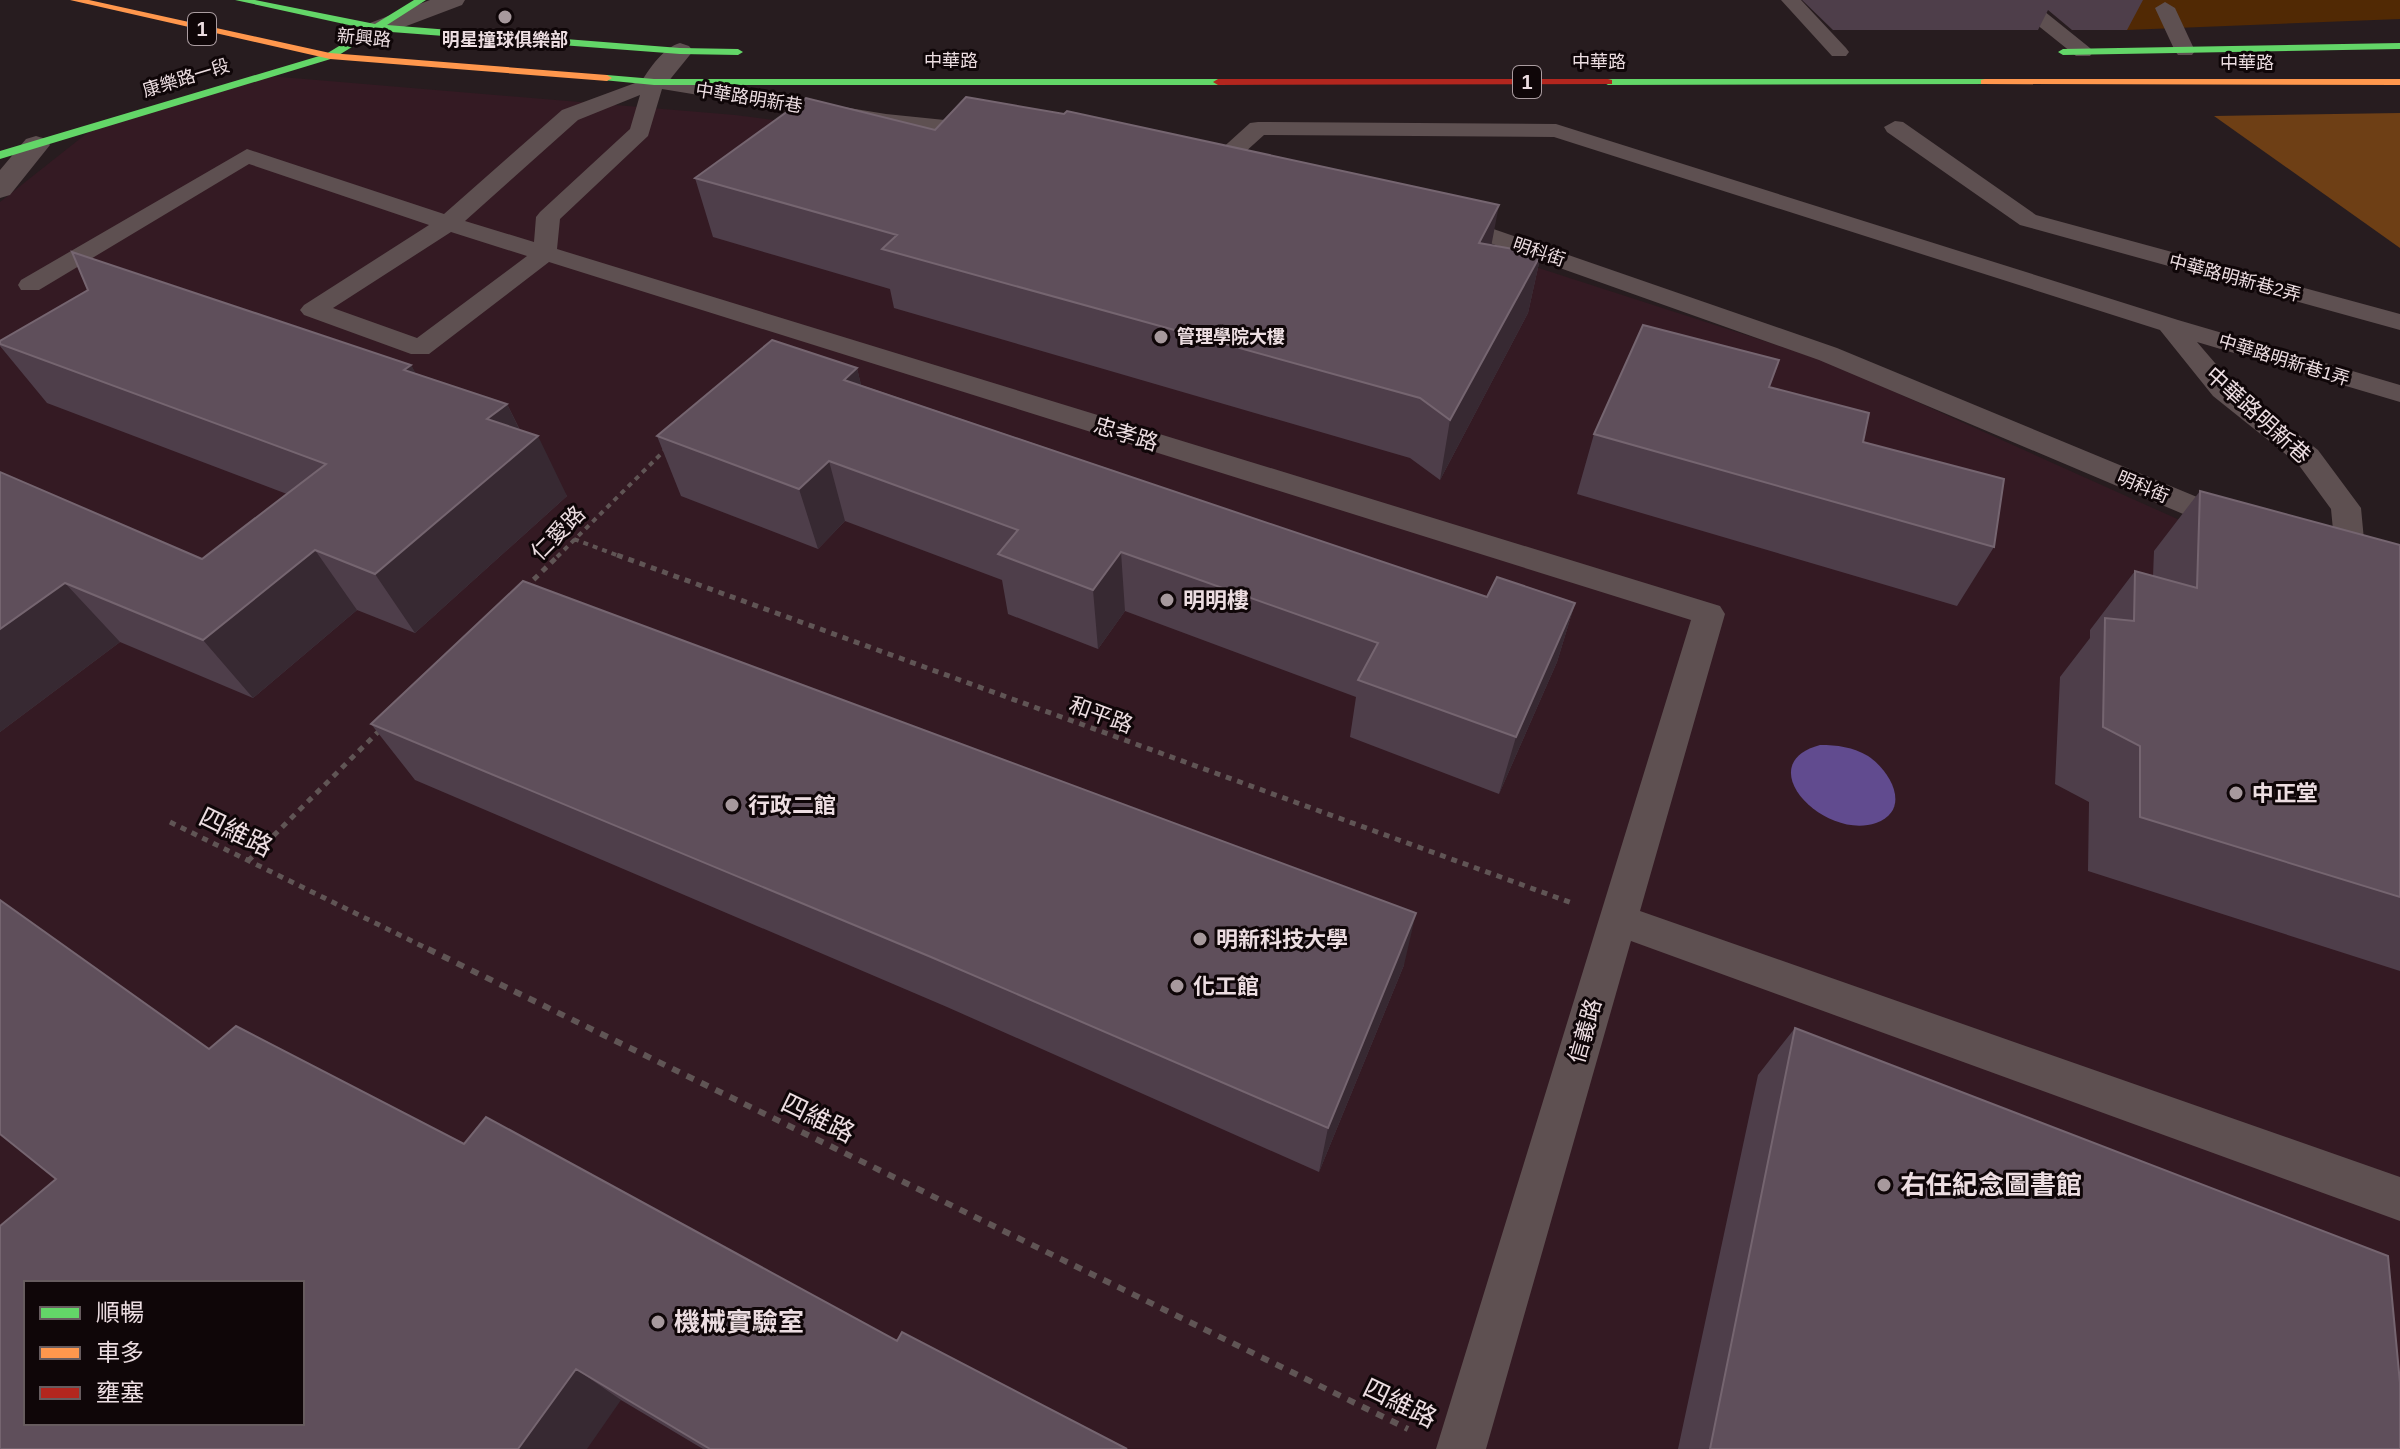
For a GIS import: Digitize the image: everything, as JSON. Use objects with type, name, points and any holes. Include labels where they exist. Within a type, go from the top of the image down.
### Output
[{"type":"main road","name":"新興路","points":[[75,0],[330,56],[654,82]]},
{"type":"main road","name":"新興路","points":[[240,0],[379,28],[680,51]]},
{"type":"main road","name":"康樂路一段","points":[[0,155],[330,56],[421,0]]},
{"type":"main road","name":"中華路","points":[[2037,52],[2400,46]]},
{"type":"main road","name":"1","points":[[680,51],[763,53]]},
{"type":"main road","points":[[1808,52],[1846,52]]},
{"type":"main road","name":"中華路","points":[[654,82],[2400,82]]},
{"type":"street","points":[[379,28],[391,0]]},
{"type":"street","points":[[379,28],[453,0]]},
{"type":"street","points":[[654,82],[680,51]]},
{"type":"street","points":[[0,189],[36,145]]},
{"type":"lane","points":[[1790,0],[1846,52]]},
{"type":"lane","points":[[2027,7],[2083,52]]},
{"type":"lane","points":[[2165,8],[2185,51]]},
{"type":"lane","points":[[654,82],[640,131],[548,217],[545,254],[420,348],[313,310],[448,223],[570,115],[654,82]]},
{"type":"lane","name":"中華路明新巷","points":[[654,82],[886,120],[1009,134]]},
{"type":"lane","name":"中華路明新巷2弄","points":[[1895,127],[2028,220],[2400,322]]},
{"type":"lane","points":[[1253,162],[1218,156],[1258,128],[1556,131],[2169,325]]},
{"type":"lane","name":"忠孝路","points":[[30,285],[247,156],[545,254],[1709,614]]},
{"type":"lane","name":"明科街","points":[[1428,213],[1828,354],[2213,517],[2254,530]]},
{"type":"lane","points":[[2067,291],[2070,234]]},
{"type":"lane","name":"中華路明新巷","points":[[2169,325],[2223,390],[2308,457],[2346,508],[2350,561]]},
{"type":"lane","name":"中華路明新巷1弄","points":[[2169,325],[2400,394]]},
{"type":"lane","name":"信義路","points":[[1461,1449],[1709,614]]},
{"type":"lane","points":[[1618,920],[2400,1199]]},
{"type":"path","name":"仁愛路","points":[[518,595],[675,440]]},
{"type":"path","name":"和平路","points":[[574,539],[1618,920]]},
{"type":"path","points":[[248,861],[383,728]]},
{"type":"path","name":"四維路","points":[[170,822],[1420,1435]]},
{"type":"shaded area","points":[[2092,0],[2400,0],[2400,19],[2127,30]]},
{"type":"shaded area","name":"明新科技大學","points":[[269,76],[735,115],[1292,188],[1826,361],[2204,531],[2400,595],[2400,1449],[0,1449],[0,202],[91,130]]},
{"type":"shaded area","points":[[2400,113],[2400,248],[2214,116]]},
{"type":"shaded area","points":[[1820,745],[1851,749],[1868,756],[1884,771],[1894,790],[1895,800],[1887,817],[1876,823],[1856,826],[1835,821],[1802,798],[1793,783],[1791,768],[1800,755]]},
{"type":"building","points":[[966,97],[1064,114],[1067,111],[1499,205],[1479,243],[1541,254],[1450,420],[1420,398],[882,249],[897,235],[695,178],[806,98],[935,130]]},
{"type":"building","points":[[72,252],[411,365],[404,370],[507,404],[487,419],[538,436],[375,574],[315,550],[203,640],[65,583],[0,629],[0,472],[202,559],[326,464],[0,344],[0,341],[88,290]]},
{"type":"building","points":[[1643,325],[1779,360],[1769,387],[1869,413],[1863,442],[2004,479],[1994,547],[1594,434]]},
{"type":"building","points":[[772,340],[857,368],[844,380],[1487,597],[1497,577],[1575,603],[1516,737],[1358,680],[1378,643],[1121,552],[1093,590],[998,554],[1018,530],[829,461],[799,489],[657,436]]},
{"type":"building","points":[[2200,491],[2400,545],[2400,897],[2140,817],[2140,746],[2103,727],[2105,618],[2134,621],[2135,571],[2197,588]]},
{"type":"building","points":[[523,581],[1416,913],[1328,1128],[931,957],[371,724]]},
{"type":"building","points":[[0,900],[209,1049],[236,1026],[464,1144],[486,1117],[897,1341],[902,1332],[1127,1449],[710,1449],[576,1369],[518,1449],[0,1449],[0,1226],[56,1179],[0,1134]]},
{"type":"building","name":"右任紀念圖書館","points":[[1795,1028],[2388,1256],[2400,1383],[2400,1449],[1710,1449]]},
{"type":"traffic: fast","points":[[240,0],[379,28],[680,51],[738,52]]},
{"type":"traffic: fast","points":[[0,155],[330,56],[421,0]]},
{"type":"traffic: fast","points":[[2063,52],[2400,46]]},
{"type":"traffic: fast","points":[[607,78],[654,82],[1218,82]]},
{"type":"traffic: fast","points":[[1608,82],[1985,82]]},
{"type":"traffic: slow","points":[[75,0],[330,56],[607,78]]},
{"type":"traffic: slow","points":[[1985,82],[2400,82]]},
{"type":"traffic: jam","points":[[1218,82],[1608,82]]},
{"type":"place","name":"明星撞球俱樂部","points":[[505,17]]},
{"type":"place","name":"管理學院大樓","points":[[1161,337]]},
{"type":"place","name":"明明樓","points":[[1167,600]]},
{"type":"place","name":"中正堂","points":[[2236,793]]},
{"type":"place","name":"行政二館","points":[[732,805]]},
{"type":"place","name":"明新科技大學","points":[[1200,939]]},
{"type":"place","name":"化工館","points":[[1177,986]]},
{"type":"place","name":"右任紀念圖書館","points":[[1884,1185]]},
{"type":"place","name":"機械實驗室","points":[[658,1322]]}]
